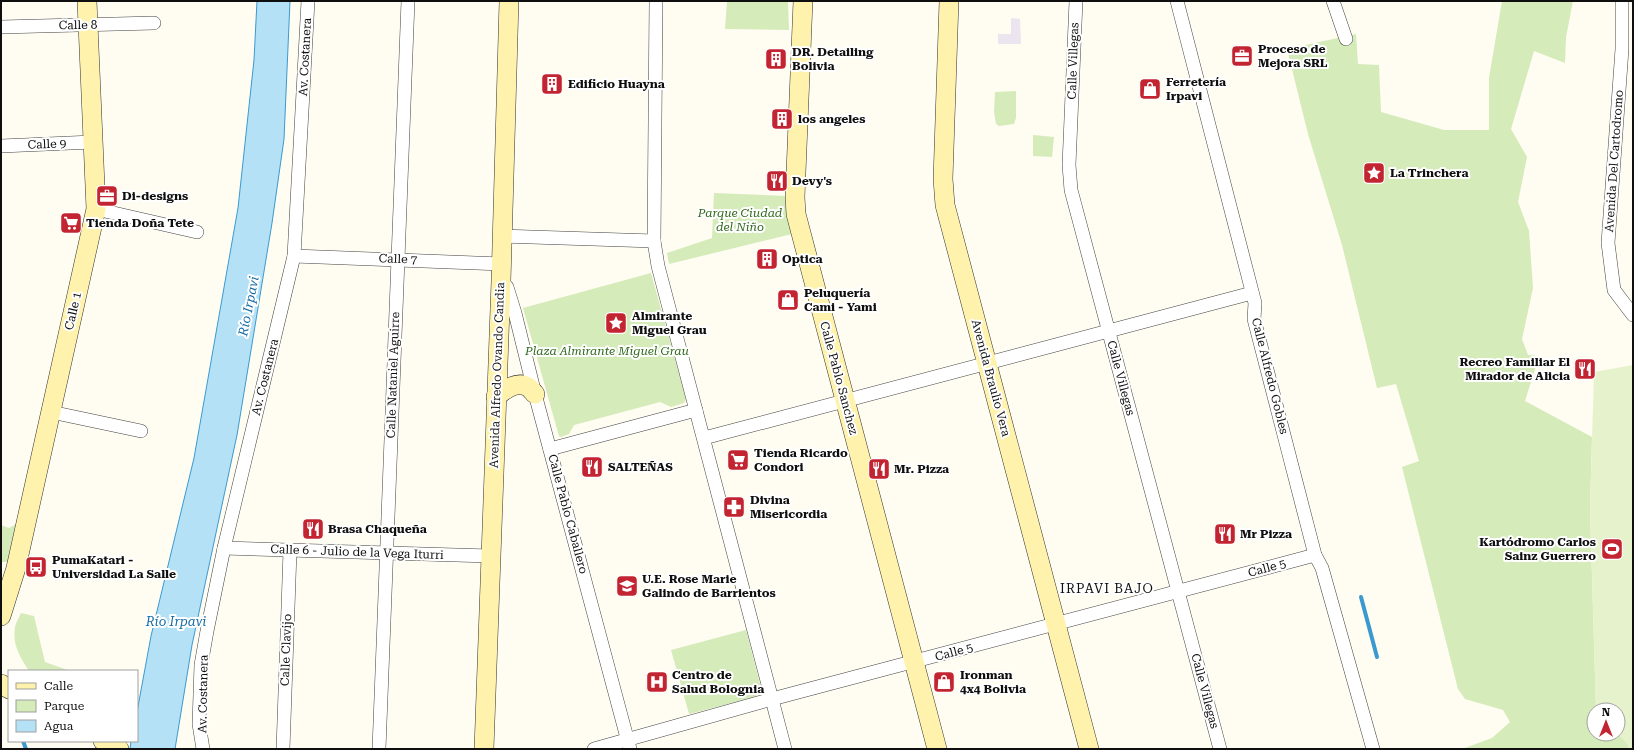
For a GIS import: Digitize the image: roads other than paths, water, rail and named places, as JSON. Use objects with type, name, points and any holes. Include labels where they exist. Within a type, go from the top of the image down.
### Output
[{"type":"main road","name":"Calle 1","points":[[1,616],[8,572],[51,412],[96,208],[87,1]]},
{"type":"main road","name":"Avenida Alfredo Ovando Candia","points":[[484,749],[503,236],[509,1]]},
{"type":"main road","name":"Calle Pablo Sanchez","points":[[803,1],[795,198],[796,214],[913,663],[937,749]]},
{"type":"main road","name":"Avenida Braulio Vera","points":[[949,1],[943,193],[1089,749]]},
{"type":"main road","points":[[496,397],[506,388],[517,385],[528,386],[535,394]]},
{"type":"main road","points":[[105,742],[119,749]]},
{"type":"street","name":"Av. Costanera","points":[[203,749],[199,724],[201,664],[224,548],[294,256],[308,1]]},
{"type":"street","name":"Calle Nataniel Aguirre","points":[[379,749],[388,553],[397,259],[408,1]]},
{"type":"street","points":[[656,1],[654,241],[660,277],[704,438],[785,749]]},
{"type":"street","name":"Calle Villegas","points":[[1076,1],[1070,165],[1071,190],[1220,749]]},
{"type":"street","name":"Calle Alfredo Gobles","points":[[1177,1],[1255,304],[1254,319],[1315,555],[1322,568],[1373,749]]},
{"type":"street","points":[[1332,1],[1346,39]]},
{"type":"street","name":"Avenida Del Cartodromo","points":[[1622,1],[1622,49],[1608,243],[1614,290],[1633,315]]},
{"type":"street","name":"Calle 8","points":[[1,27],[154,23]]},
{"type":"street","name":"Calle 9","points":[[1,146],[93,142]]},
{"type":"street","points":[[96,208],[197,232]]},
{"type":"street","points":[[503,236],[654,241]]},
{"type":"street","name":"Calle 7","points":[[294,256],[397,259],[501,273]]},
{"type":"street","name":"Calle Pablo Caballero","points":[[501,273],[511,297],[535,394],[628,744]]},
{"type":"street","points":[[704,438],[1252,293]]},
{"type":"street","points":[[550,449],[696,410]]},
{"type":"street","points":[[51,412],[141,431]]},
{"type":"street","name":"Calle 6 - Julio de la Vega Iturri","points":[[224,548],[490,556]]},
{"type":"street","name":"Calle Clavijo","points":[[283,749],[290,551]]},
{"type":"street","name":"Calle 5","points":[[594,749],[628,744],[772,699],[913,663],[1315,555]]},
{"type":"water","name":"Río Irpavi","points":[[257,1],[290,1],[284,139],[272,223],[237,435],[192,645],[175,749],[130,749],[131,742],[138,742],[138,707],[151,636],[194,458],[238,208],[254,60]]},
{"type":"waterway","points":[[1361,597],[1377,657]]},
{"type":"waterway","points":[[23,742],[26,749]]},
{"type":"place","name":"Proceso de Mejora SRL","points":[[1242,56]]},
{"type":"place","name":"DR. Detailing Bolivia","points":[[776,59]]},
{"type":"place","name":"Edificio Huayna","points":[[552,84]]},
{"type":"place","name":"Ferretería Irpavi","points":[[1150,89]]},
{"type":"place","name":"los angeles","points":[[782,119]]},
{"type":"place","name":"La Trinchera","points":[[1374,173]]},
{"type":"place","name":"Devy's","points":[[777,181]]},
{"type":"place","name":"Di-designs","points":[[107,196]]},
{"type":"place","name":"Tienda Doña Tete","points":[[71,223]]},
{"type":"place","name":"Optica","points":[[767,259]]},
{"type":"place","name":"Peluquería Cami - Yami","points":[[788,300]]},
{"type":"place","name":"Almirante Miguel Grau","points":[[616,323]]},
{"type":"place","name":"Recreo Familiar El Mirador de Alicia","points":[[1585,369]]},
{"type":"place","name":"Tienda Ricardo Condori","points":[[738,460]]},
{"type":"place","name":"SALTEÑAS","points":[[592,467]]},
{"type":"place","name":"Mr. Pizza","points":[[879,469]]},
{"type":"place","name":"Divina Misericordia","points":[[734,507]]},
{"type":"place","name":"Brasa Chaqueña","points":[[313,529]]},
{"type":"place","name":"Mr Pizza","points":[[1225,534]]},
{"type":"place","name":"Kartódromo Carlos Sainz Guerrero","points":[[1612,549]]},
{"type":"place","name":"PumaKatari - Universidad La Salle","points":[[36,567]]},
{"type":"place","name":"U.E. Rose Marie Galindo de Barrientos","points":[[627,586]]},
{"type":"place","name":"Centro de Salud Bolognia","points":[[657,682]]},
{"type":"place","name":"Ironman 4x4 Bolivia","points":[[944,682]]},
{"type":"district","name":"IRPAVI BAJO","points":[[1107,588]]},
{"type":"park label","name":"Parque Ciudad del Niño","points":[[740,220]]},
{"type":"park label","name":"Plaza Almirante Miguel Grau","points":[[607,351]]}]
